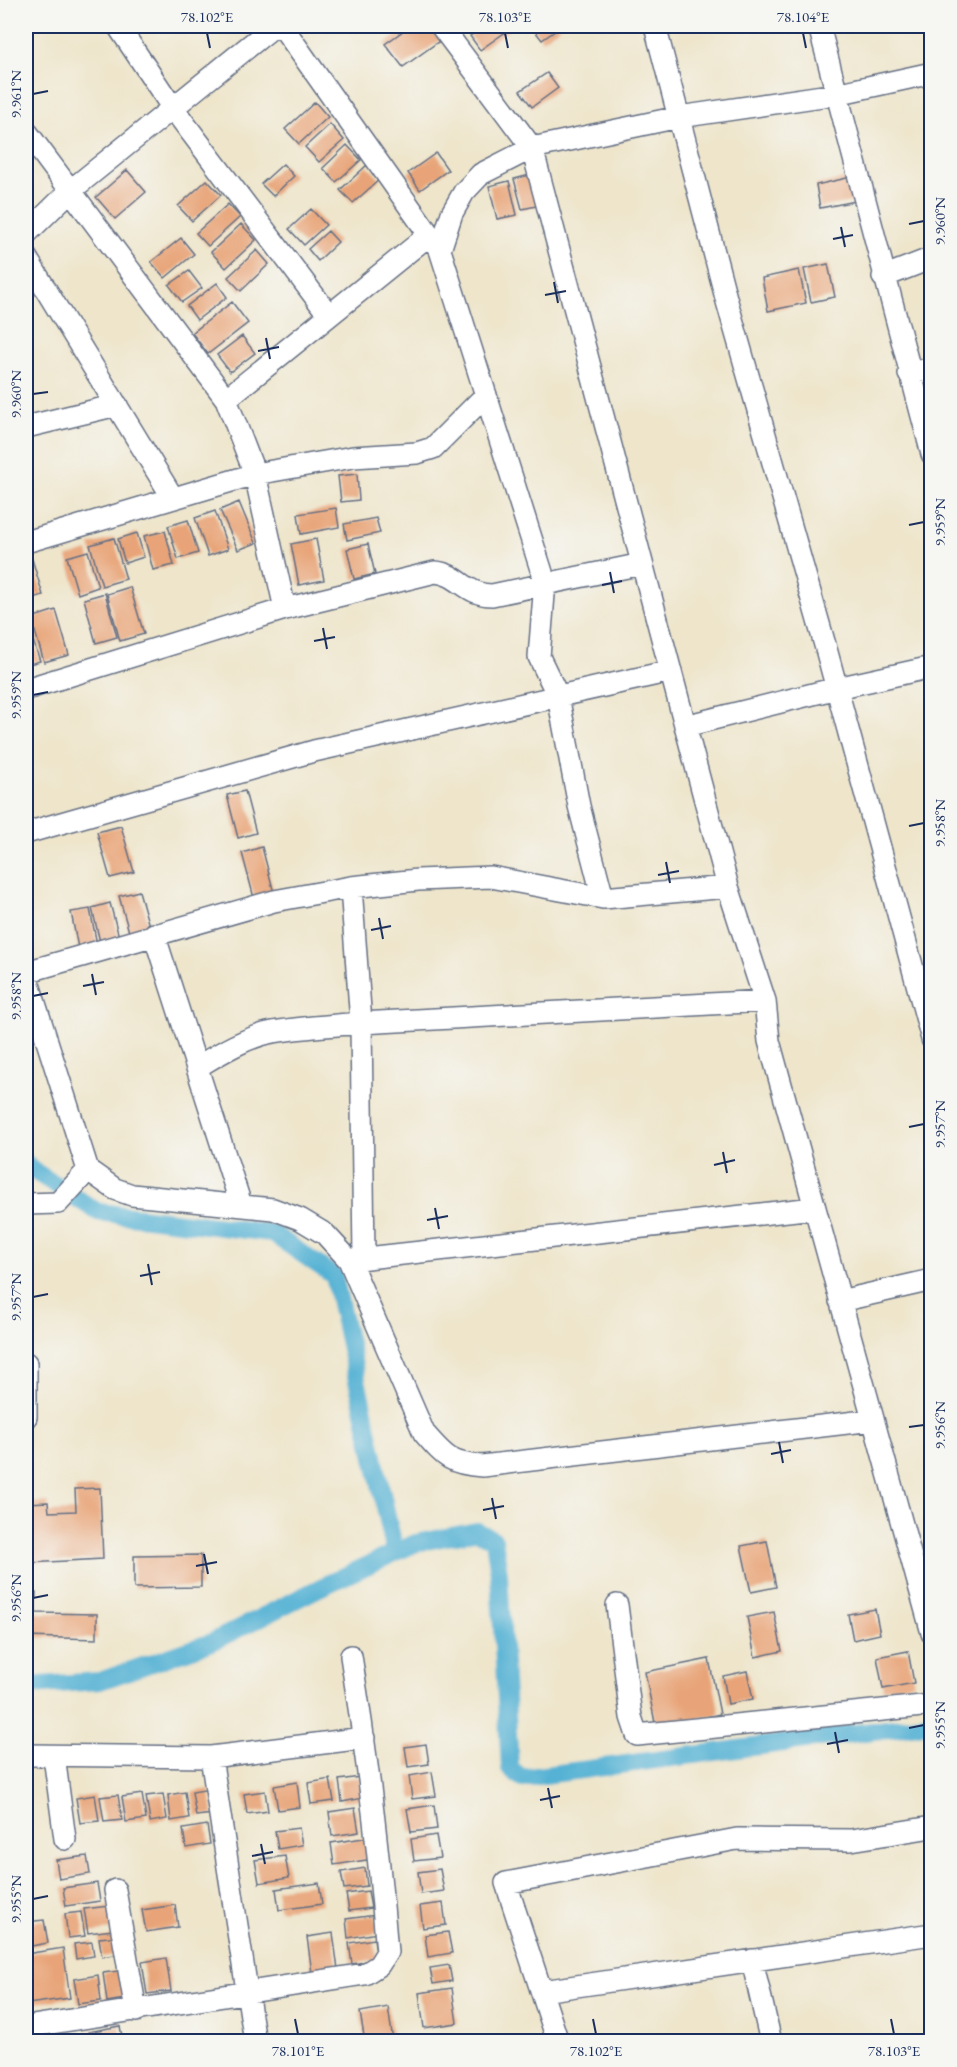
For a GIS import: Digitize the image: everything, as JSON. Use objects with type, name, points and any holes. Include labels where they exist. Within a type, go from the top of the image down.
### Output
[{"type":"street","points":[[118,26],[172,107],[328,314]]},
{"type":"street","points":[[26,234],[70,190],[274,26]]},
{"type":"street","points":[[282,26],[434,243],[486,395],[545,582],[539,657],[558,696],[579,806],[603,898]]},
{"type":"street","points":[[441,26],[532,148],[728,887],[765,1001],[769,1041],[932,1633]]},
{"type":"street","points":[[655,26],[726,298],[837,688],[932,1038]]},
{"type":"street","points":[[819,26],[883,277],[932,454]]},
{"type":"street","points":[[226,399],[328,314],[434,243],[464,192],[481,174],[532,148],[679,117],[836,94],[932,73]]},
{"type":"street","points":[[26,131],[226,399],[255,474],[285,609]]},
{"type":"street","points":[[26,257],[173,498]]},
{"type":"street","points":[[883,277],[932,258]]},
{"type":"street","points":[[909,374],[932,368]]},
{"type":"street","points":[[26,542],[255,474],[353,457],[408,454],[433,448],[486,395]]},
{"type":"street","points":[[26,427],[117,405]]},
{"type":"street","points":[[26,689],[285,609],[435,572],[448,573],[469,591],[479,595],[492,595],[545,582],[642,564]]},
{"type":"street","points":[[685,726],[932,667]]},
{"type":"street","points":[[26,833],[314,750],[670,671]]},
{"type":"street","points":[[728,887],[603,898],[491,877],[418,880],[351,887],[274,901],[154,934],[26,974],[85,1173],[132,1195],[273,1209],[300,1219],[325,1234],[356,1259],[814,1208]]},
{"type":"street","points":[[351,887],[361,1023],[356,1259],[424,1433],[440,1451],[458,1464],[482,1466],[873,1420]]},
{"type":"street","points":[[154,934],[241,1205]]},
{"type":"street","points":[[197,1067],[240,1043],[267,1034],[361,1023],[765,1001]]},
{"type":"street","points":[[26,1204],[58,1203],[85,1173]]},
{"type":"street","points":[[840,1301],[932,1280]]},
{"type":"street","points":[[26,1363],[26,1418]]},
{"type":"street","points":[[617,1605],[631,1717],[637,1735],[932,1705]]},
{"type":"street","points":[[26,2027],[365,1974],[380,1965],[387,1952],[380,1865],[351,1656]]},
{"type":"street","points":[[26,1755],[211,1757],[364,1738]]},
{"type":"street","points":[[54,1756],[66,1839]]},
{"type":"street","points":[[211,1757],[255,2042]]},
{"type":"street","points":[[558,2042],[506,1883],[737,1839],[851,1840],[932,1827]]},
{"type":"street","points":[[115,1890],[135,2010]]},
{"type":"street","points":[[542,1991],[932,1934]]},
{"type":"street","points":[[752,1960],[771,2042]]},
{"type":"building","points":[[410,26],[432,26],[442,39],[403,67],[385,44]]},
{"type":"building","points":[[484,26],[514,26],[480,50],[470,36]]},
{"type":"building","points":[[531,26],[562,26],[542,40]]},
{"type":"building","points":[[547,73],[558,88],[532,107],[520,91]]},
{"type":"building","points":[[315,102],[328,117],[299,144],[285,129]]},
{"type":"building","points":[[330,124],[344,140],[319,162],[305,147]]},
{"type":"building","points":[[347,145],[361,160],[336,182],[323,168]]},
{"type":"building","points":[[436,153],[448,170],[420,190],[408,173]]},
{"type":"building","points":[[283,164],[294,176],[273,196],[261,184]]},
{"type":"building","points":[[367,165],[380,179],[353,203],[340,190]]},
{"type":"building","points":[[127,170],[146,192],[115,219],[96,197]]},
{"type":"building","points":[[534,174],[541,205],[522,209],[514,179]]},
{"type":"building","points":[[856,176],[861,200],[820,208],[816,185]]},
{"type":"building","points":[[207,180],[221,195],[192,221],[178,206]]},
{"type":"building","points":[[509,181],[517,215],[497,219],[489,186]]},
{"type":"building","points":[[228,204],[240,217],[208,246],[196,233]]},
{"type":"building","points":[[311,209],[326,225],[304,245],[289,229]]},
{"type":"building","points":[[241,224],[256,240],[226,268],[211,252]]},
{"type":"building","points":[[328,231],[338,242],[318,261],[308,249]]},
{"type":"building","points":[[181,238],[194,254],[165,278],[151,262]]},
{"type":"building","points":[[257,250],[269,264],[241,291],[228,277]]},
{"type":"building","points":[[828,264],[835,297],[811,302],[804,269]]},
{"type":"building","points":[[799,270],[806,303],[768,311],[762,278]]},
{"type":"building","points":[[189,271],[202,288],[182,302],[169,285]]},
{"type":"building","points":[[217,283],[227,297],[197,320],[187,306]]},
{"type":"building","points":[[232,302],[248,323],[208,354],[192,333]]},
{"type":"building","points":[[242,336],[255,353],[230,372],[217,355]]},
{"type":"building","points":[[357,474],[359,500],[341,502],[338,476]]},
{"type":"building","points":[[239,502],[256,543],[238,550],[220,510]]},
{"type":"building","points":[[336,508],[339,527],[301,534],[298,514]]},
{"type":"building","points":[[215,511],[228,549],[208,556],[195,518]]},
{"type":"building","points":[[376,518],[380,533],[347,540],[344,524]]},
{"type":"building","points":[[188,520],[198,553],[178,559],[168,526]]},
{"type":"building","points":[[165,531],[174,565],[153,570],[144,536]]},
{"type":"building","points":[[137,533],[144,557],[125,563],[118,539]]},
{"type":"building","points":[[114,538],[126,579],[102,586],[90,545]]},
{"type":"building","points":[[316,539],[324,580],[299,585],[291,544]]},
{"type":"building","points":[[368,544],[375,574],[354,579],[347,549]]},
{"type":"building","points":[[88,551],[98,587],[78,594],[67,557]]},
{"type":"building","points":[[32,559],[43,595],[26,600],[26,560]]},
{"type":"building","points":[[130,587],[144,634],[120,641],[107,594]]},
{"type":"building","points":[[105,593],[117,637],[96,643],[84,599]]},
{"type":"building","points":[[56,610],[69,655],[44,662],[31,618]]},
{"type":"building","points":[[26,620],[40,661],[26,665]]},
{"type":"building","points":[[245,791],[256,833],[238,838],[227,795]]},
{"type":"building","points":[[121,826],[134,872],[110,878],[97,832]]},
{"type":"building","points":[[262,847],[274,893],[254,898],[242,853]]},
{"type":"building","points":[[139,891],[149,926],[129,932],[119,896]]},
{"type":"building","points":[[110,903],[119,937],[100,942],[92,908]]},
{"type":"building","points":[[90,909],[97,945],[78,948],[71,912]]},
{"type":"building","points":[[100,1488],[103,1559],[29,1563],[26,1503],[48,1502],[49,1512],[76,1511],[75,1489]]},
{"type":"building","points":[[767,1541],[776,1587],[751,1592],[741,1546]]},
{"type":"building","points":[[201,1555],[201,1587],[134,1588],[134,1556]]},
{"type":"building","points":[[26,1593],[36,1593],[36,1613],[97,1614],[97,1639],[26,1637]]},
{"type":"building","points":[[875,1609],[880,1634],[853,1640],[848,1614]]},
{"type":"building","points":[[774,1612],[782,1651],[755,1657],[747,1617]]},
{"type":"building","points":[[908,1651],[914,1683],[883,1689],[877,1657]]},
{"type":"building","points":[[709,1659],[720,1714],[656,1728],[645,1672]]},
{"type":"building","points":[[747,1671],[753,1699],[728,1704],[723,1676]]},
{"type":"building","points":[[426,1744],[429,1764],[408,1767],[405,1747]]},
{"type":"building","points":[[432,1772],[436,1796],[412,1799],[409,1776]]},
{"type":"building","points":[[360,1777],[363,1798],[342,1802],[339,1780]]},
{"type":"building","points":[[330,1779],[334,1801],[311,1804],[308,1783]]},
{"type":"building","points":[[297,1782],[300,1807],[278,1810],[274,1786]]},
{"type":"building","points":[[210,1789],[213,1814],[196,1816],[192,1792]]},
{"type":"building","points":[[265,1791],[268,1811],[247,1814],[244,1794]]},
{"type":"building","points":[[185,1792],[189,1818],[171,1821],[168,1795]]},
{"type":"building","points":[[142,1794],[146,1819],[126,1822],[122,1797]]},
{"type":"building","points":[[163,1794],[167,1819],[150,1822],[146,1796]]},
{"type":"building","points":[[95,1795],[99,1821],[80,1823],[76,1798]]},
{"type":"building","points":[[118,1795],[122,1820],[104,1822],[100,1797]]},
{"type":"building","points":[[434,1805],[437,1829],[411,1832],[407,1809]]},
{"type":"building","points":[[355,1808],[359,1832],[332,1836],[329,1812]]},
{"type":"building","points":[[207,1825],[210,1844],[186,1848],[183,1829]]},
{"type":"building","points":[[299,1828],[302,1845],[278,1849],[275,1831]]},
{"type":"building","points":[[436,1835],[440,1858],[414,1861],[411,1839]]},
{"type":"building","points":[[370,1837],[373,1859],[334,1865],[331,1843]]},
{"type":"building","points":[[87,1856],[90,1874],[59,1879],[56,1860]]},
{"type":"building","points":[[285,1856],[289,1878],[259,1883],[255,1860]]},
{"type":"building","points":[[365,1868],[367,1886],[344,1889],[341,1872]]},
{"type":"building","points":[[440,1869],[444,1891],[421,1894],[418,1872]]},
{"type":"building","points":[[97,1883],[100,1901],[66,1906],[63,1888]]},
{"type":"building","points":[[319,1883],[322,1904],[279,1910],[276,1889]]},
{"type":"building","points":[[368,1891],[371,1908],[349,1911],[346,1894]]},
{"type":"building","points":[[443,1903],[446,1925],[423,1928],[420,1906]]},
{"type":"building","points":[[175,1905],[178,1927],[146,1932],[142,1910]]},
{"type":"building","points":[[109,1906],[113,1930],[88,1933],[84,1909]]},
{"type":"building","points":[[81,1912],[85,1936],[68,1938],[65,1914]]},
{"type":"building","points":[[376,1915],[378,1933],[348,1938],[346,1919]]},
{"type":"building","points":[[44,1920],[48,1943],[26,1947],[26,1922]]},
{"type":"building","points":[[448,1932],[452,1953],[428,1957],[425,1935]]},
{"type":"building","points":[[333,1933],[338,1969],[312,1973],[307,1937]]},
{"type":"building","points":[[119,1936],[121,1954],[102,1957],[99,1938]]},
{"type":"building","points":[[374,1939],[377,1960],[352,1964],[349,1943]]},
{"type":"building","points":[[92,1942],[94,1956],[76,1959],[74,1944]]},
{"type":"building","points":[[63,1948],[70,1998],[28,2004],[26,1954]]},
{"type":"building","points":[[166,1958],[171,1991],[147,1994],[142,1962]]},
{"type":"building","points":[[449,1965],[452,1981],[433,1984],[430,1968]]},
{"type":"building","points":[[126,1970],[130,1998],[107,2002],[103,1973]]},
{"type":"building","points":[[98,1975],[101,2001],[78,2004],[74,1979]]},
{"type":"building","points":[[452,1988],[457,2023],[424,2028],[419,1993]]},
{"type":"building","points":[[388,2007],[393,2041],[365,2042],[360,2012]]},
{"type":"building","points":[[120,2026],[123,2042],[90,2042],[88,2032]]},
{"type":"waterway","points":[[26,1163],[31,1169],[98,1212],[272,1233],[334,1276],[395,1552]]},
{"type":"waterway","points":[[26,1686],[100,1681],[212,1642],[321,1587],[416,1543],[477,1531],[494,1540],[499,1574],[510,1768],[522,1778],[932,1723]]}]
